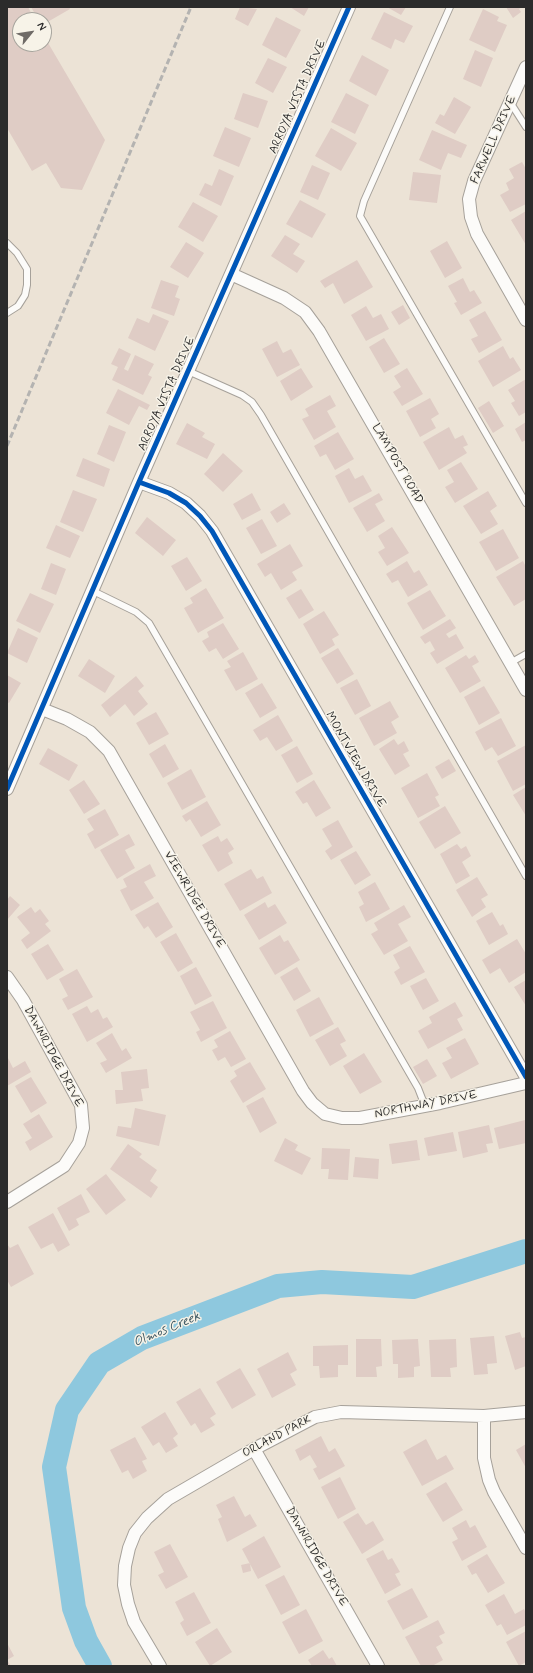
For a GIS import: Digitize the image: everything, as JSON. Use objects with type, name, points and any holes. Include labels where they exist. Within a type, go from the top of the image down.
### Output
[{"type":"street","name":"ARROYA VISTA DRIVE","points":[[7,789],[139,482],[349,7]]},
{"type":"street","name":"FARWELL DRIVE","points":[[526,67],[474,181],[469,199],[477,234],[526,320]]},
{"type":"street","name":"LAMPOST ROAD","points":[[231,274],[284,298],[305,312],[319,331],[526,690]]},
{"type":"street","name":"MONTVIEW DRIVE","points":[[139,482],[169,493],[186,503],[200,516],[212,531],[526,1076]]},
{"type":"street","name":"VIEWRIDGE DRIVE","points":[[42,709],[67,719],[90,732],[108,751],[303,1091],[312,1103],[326,1114]]},
{"type":"street","name":"DAWNRIDGE DRIVE","points":[[7,977],[23,1000],[81,1105],[83,1128],[79,1143],[64,1166],[7,1202]]},
{"type":"street","name":"NORTHWAY DRIVE","points":[[326,1114],[342,1118],[360,1118],[425,1106],[526,1084]]},
{"type":"street","name":"ORLAND PARK","points":[[160,1666],[134,1622],[124,1585],[125,1566],[129,1548],[135,1533],[160,1504],[254,1449],[315,1417],[341,1412],[484,1416],[526,1412]]},
{"type":"street","points":[[484,1416],[484,1458],[489,1480],[494,1492],[526,1548]]},
{"type":"street","name":"DAWNRIDGE DRIVE","points":[[254,1449],[378,1666]]},
{"type":"lane","points":[[450,7],[364,201],[360,216],[526,503]]},
{"type":"lane","points":[[510,102],[526,127]]},
{"type":"lane","points":[[7,243],[17,253],[27,269],[27,285],[25,295],[18,306],[7,314]]},
{"type":"lane","points":[[188,371],[242,395],[252,402],[261,415],[526,876]]},
{"type":"lane","points":[[93,591],[136,612],[149,622],[418,1088],[425,1106]]},
{"type":"lane","points":[[510,663],[526,654]]},
{"type":"building","points":[[7,7],[28,7],[31,12],[12,12],[12,52],[52,52],[52,50],[105,140],[82,190],[61,188],[46,163],[32,171],[7,128]]},
{"type":"building","points":[[31,7],[69,7],[70,9],[52,19],[52,12],[34,12]]},
{"type":"building","points":[[240,7],[257,9],[248,26],[235,19]]},
{"type":"building","points":[[290,7],[309,7],[304,16]]},
{"type":"building","points":[[387,7],[406,7],[401,15]]},
{"type":"building","points":[[506,7],[522,7],[519,9],[521,12],[513,18]]},
{"type":"building","points":[[483,9],[499,17],[497,21],[507,25],[495,52],[469,40]]},
{"type":"building","points":[[384,12],[413,26],[404,43],[395,39],[391,49],[371,39]]},
{"type":"building","points":[[276,17],[301,30],[286,58],[262,45]]},
{"type":"building","points":[[475,50],[493,58],[481,87],[463,79]]},
{"type":"building","points":[[362,55],[389,70],[376,96],[349,81]]},
{"type":"building","points":[[268,58],[287,67],[273,93],[255,83]]},
{"type":"building","points":[[243,93],[268,101],[258,128],[234,119]]},
{"type":"building","points":[[346,93],[369,105],[355,134],[331,122]]},
{"type":"building","points":[[454,97],[471,107],[455,134],[435,123],[440,114],[444,116]]},
{"type":"building","points":[[225,127],[251,138],[239,167],[213,156]]},
{"type":"building","points":[[331,128],[357,143],[341,171],[315,156]]},
{"type":"building","points":[[432,130],[467,145],[461,158],[448,153],[441,170],[419,160]]},
{"type":"building","points":[[522,162],[526,169],[526,204],[510,212],[500,195],[509,190],[506,183],[514,178],[509,169]]},
{"type":"building","points":[[312,165],[330,173],[318,200],[300,192]]},
{"type":"building","points":[[219,169],[234,176],[221,206],[199,195],[205,183],[212,186]]},
{"type":"building","points":[[413,172],[441,175],[437,203],[409,200]]},
{"type":"building","points":[[300,200],[326,214],[312,238],[286,224]]},
{"type":"building","points":[[193,202],[218,216],[203,242],[178,227]]},
{"type":"building","points":[[526,211],[526,245],[511,220]]},
{"type":"building","points":[[285,235],[300,244],[293,254],[305,261],[297,273],[271,256]]},
{"type":"building","points":[[447,241],[462,268],[445,278],[430,251]]},
{"type":"building","points":[[186,242],[204,253],[188,278],[170,267]]},
{"type":"building","points":[[357,260],[373,287],[344,304],[333,283],[325,288],[320,281]]},
{"type":"building","points":[[463,278],[470,292],[474,290],[482,303],[461,315],[454,303],[457,302],[448,286]]},
{"type":"building","points":[[161,280],[179,286],[175,297],[180,299],[174,316],[151,308]]},
{"type":"building","points":[[403,305],[410,318],[399,325],[391,312]]},
{"type":"building","points":[[366,306],[373,318],[381,314],[389,329],[366,341],[351,315]]},
{"type":"building","points":[[485,311],[502,340],[479,353],[471,339],[478,336],[469,320]]},
{"type":"building","points":[[153,314],[169,321],[155,351],[128,338],[137,318],[149,323]]},
{"type":"building","points":[[384,338],[400,364],[384,373],[369,347]]},
{"type":"building","points":[[277,341],[283,353],[291,349],[300,365],[277,377],[262,349]]},
{"type":"building","points":[[503,346],[510,359],[513,357],[521,370],[493,387],[478,361]]},
{"type":"building","points":[[119,348],[131,354],[124,369],[128,371],[135,355],[154,364],[148,375],[152,377],[143,395],[112,380],[118,367],[111,364]]},
{"type":"building","points":[[301,368],[313,387],[291,401],[280,381]]},
{"type":"building","points":[[407,368],[423,394],[402,406],[393,392],[401,387],[394,376]]},
{"type":"building","points":[[526,379],[526,412],[519,416],[511,403],[515,401],[508,390]]},
{"type":"building","points":[[118,389],[150,405],[147,410],[139,406],[129,425],[106,413]]},
{"type":"building","points":[[330,395],[336,406],[327,411],[336,427],[314,440],[302,419],[309,416],[305,409]]},
{"type":"building","points":[[430,398],[439,414],[431,419],[436,428],[420,437],[406,411]]},
{"type":"building","points":[[489,401],[504,426],[493,433],[478,408]]},
{"type":"building","points":[[526,422],[526,440],[522,442],[515,429]]},
{"type":"building","points":[[187,423],[205,433],[202,437],[215,444],[207,459],[176,444]]},
{"type":"building","points":[[109,425],[126,432],[114,462],[97,454]]},
{"type":"building","points":[[449,427],[455,439],[463,435],[468,445],[463,447],[467,453],[439,470],[423,442]]},
{"type":"building","points":[[338,432],[354,459],[335,470],[326,454],[320,457],[314,446]]},
{"type":"building","points":[[223,453],[243,471],[223,492],[204,474]]},
{"type":"building","points":[[83,458],[110,469],[104,487],[76,476]]},
{"type":"building","points":[[461,462],[478,489],[455,503],[445,487],[454,482],[447,470]]},
{"type":"building","points":[[349,468],[355,479],[363,475],[372,491],[349,503],[335,476]]},
{"type":"building","points":[[73,490],[97,499],[83,532],[60,522]]},
{"type":"building","points":[[488,491],[497,506],[490,511],[498,524],[481,534],[463,506]]},
{"type":"building","points":[[252,493],[261,510],[242,520],[233,504]]},
{"type":"building","points":[[379,493],[383,500],[375,504],[385,521],[367,532],[353,508]]},
{"type":"building","points":[[284,503],[291,514],[277,523],[270,512]]},
{"type":"building","points":[[147,517],[176,540],[163,556],[135,533]]},
{"type":"building","points":[[262,519],[277,546],[261,554],[246,528]]},
{"type":"building","points":[[56,525],[80,536],[70,558],[46,548]]},
{"type":"building","points":[[392,527],[409,553],[387,566],[378,552],[385,548],[378,536]]},
{"type":"building","points":[[503,529],[519,558],[496,571],[479,542]]},
{"type":"building","points":[[290,544],[303,566],[292,572],[297,580],[281,590],[271,573],[265,577],[257,564]]},
{"type":"building","points":[[187,557],[202,581],[186,591],[171,566]]},
{"type":"building","points":[[407,561],[414,573],[419,570],[428,585],[408,597],[398,580],[392,583],[386,574]]},
{"type":"building","points":[[523,561],[526,567],[526,599],[514,606],[496,577]]},
{"type":"building","points":[[51,563],[66,569],[56,595],[41,589]]},
{"type":"building","points":[[206,588],[224,618],[198,633],[184,608],[193,603],[190,598]]},
{"type":"building","points":[[301,589],[314,610],[299,619],[286,598]]},
{"type":"building","points":[[430,590],[446,616],[423,630],[407,603]]},
{"type":"building","points":[[30,593],[54,604],[40,633],[16,621]]},
{"type":"building","points":[[324,611],[339,635],[332,639],[335,645],[320,654],[303,624]]},
{"type":"building","points":[[450,619],[456,628],[446,634],[449,638],[456,634],[464,648],[437,664],[430,653],[435,650],[430,641],[425,644],[420,637]]},
{"type":"building","points":[[223,623],[239,649],[223,659],[216,648],[209,652],[202,641],[209,637],[207,632]]},
{"type":"building","points":[[18,628],[38,638],[27,663],[7,653]]},
{"type":"building","points":[[338,648],[354,674],[337,684],[321,658]]},
{"type":"building","points":[[243,652],[258,679],[236,691],[224,670],[231,667],[227,661]]},
{"type":"building","points":[[466,655],[469,659],[475,655],[479,662],[472,666],[481,681],[460,693],[445,668]]},
{"type":"building","points":[[89,659],[115,676],[105,693],[78,676]]},
{"type":"building","points":[[7,675],[21,683],[9,703],[7,702]]},
{"type":"building","points":[[136,676],[144,686],[138,691],[148,704],[134,716],[125,704],[110,717],[101,705]]},
{"type":"building","points":[[357,679],[371,706],[355,715],[340,688]]},
{"type":"building","points":[[262,683],[277,708],[260,718],[245,693]]},
{"type":"building","points":[[484,686],[500,713],[479,725],[464,697]]},
{"type":"building","points":[[390,701],[399,717],[391,722],[397,733],[374,746],[359,718]]},
{"type":"building","points":[[156,712],[169,734],[149,745],[136,723]]},
{"type":"building","points":[[278,715],[293,741],[276,751],[267,737],[260,741],[253,730]]},
{"type":"building","points":[[501,718],[516,746],[498,756],[492,747],[485,751],[475,732]]},
{"type":"building","points":[[394,739],[398,745],[404,741],[409,751],[403,754],[410,766],[395,775],[379,749]]},
{"type":"building","points":[[165,744],[179,769],[163,778],[149,754]]},
{"type":"building","points":[[526,745],[526,784],[513,791],[497,761]]},
{"type":"building","points":[[297,746],[313,774],[297,783],[281,755]]},
{"type":"building","points":[[48,748],[78,765],[69,781],[39,764]]},
{"type":"building","points":[[449,759],[456,771],[442,779],[435,767]]},
{"type":"building","points":[[191,769],[206,797],[182,810],[167,783]]},
{"type":"building","points":[[427,773],[439,795],[435,797],[440,806],[418,818],[401,788]]},
{"type":"building","points":[[84,780],[100,804],[84,814],[69,790]]},
{"type":"building","points":[[314,780],[331,808],[316,817],[307,802],[303,804],[295,792]]},
{"type":"building","points":[[526,787],[526,816],[513,795]]},
{"type":"building","points":[[207,801],[221,825],[201,837],[190,819],[186,822],[182,816]]},
{"type":"building","points":[[445,806],[461,833],[435,849],[419,822]]},
{"type":"building","points":[[105,809],[119,835],[95,849],[87,834],[94,830],[87,819]]},
{"type":"building","points":[[338,820],[353,847],[331,860],[325,851],[332,846],[322,829]]},
{"type":"building","points":[[129,834],[135,845],[125,850],[135,868],[117,879],[100,850]]},
{"type":"building","points":[[218,836],[221,842],[227,838],[234,849],[228,853],[233,863],[218,872],[202,845]]},
{"type":"building","points":[[457,844],[461,849],[466,846],[471,856],[462,862],[470,876],[456,884],[440,854]]},
{"type":"building","points":[[356,851],[371,875],[355,885],[340,860]]},
{"type":"building","points":[[150,864],[156,876],[144,882],[154,898],[131,911],[120,890],[127,887],[123,879]]},
{"type":"building","points":[[251,869],[257,879],[263,876],[272,893],[240,911],[224,884]]},
{"type":"building","points":[[477,877],[488,895],[481,899],[486,907],[472,917],[456,890]]},
{"type":"building","points":[[375,882],[390,909],[366,922],[359,907],[364,904],[358,892]]},
{"type":"building","points":[[10,896],[20,905],[7,920],[7,900]]},
{"type":"building","points":[[158,902],[173,927],[156,938],[148,926],[144,929],[135,915]]},
{"type":"building","points":[[265,902],[268,908],[275,904],[287,923],[259,940],[244,915]]},
{"type":"building","points":[[404,905],[411,917],[398,924],[408,941],[384,955],[371,934],[378,930],[374,923]]},
{"type":"building","points":[[31,907],[35,913],[40,909],[49,921],[45,924],[51,931],[27,949],[21,940],[30,933],[17,917]]},
{"type":"building","points":[[492,912],[500,926],[503,924],[508,934],[489,945],[476,921]]},
{"type":"building","points":[[176,933],[193,963],[178,972],[160,942]]},
{"type":"building","points":[[280,935],[284,942],[288,940],[300,960],[275,975],[259,948]]},
{"type":"building","points":[[517,939],[526,954],[526,972],[509,983],[500,968],[490,974],[482,960]]},
{"type":"building","points":[[48,944],[64,970],[47,980],[31,954]]},
{"type":"building","points":[[410,946],[425,972],[401,985],[394,972],[400,968],[393,955]]},
{"type":"building","points":[[196,967],[212,996],[195,1005],[180,976]]},
{"type":"building","points":[[297,967],[311,991],[294,1001],[280,977]]},
{"type":"building","points":[[77,969],[93,997],[68,1010],[62,999],[68,996],[59,979]]},
{"type":"building","points":[[426,978],[439,1001],[423,1010],[410,986]]},
{"type":"building","points":[[526,980],[526,1006],[514,987]]},
{"type":"building","points":[[319,997],[334,1024],[310,1037],[296,1010]]},
{"type":"building","points":[[213,1001],[227,1028],[201,1042],[196,1032],[200,1030],[190,1012]]},
{"type":"building","points":[[455,1002],[463,1016],[457,1019],[463,1030],[428,1049],[418,1031],[432,1023],[429,1017]]},
{"type":"building","points":[[87,1006],[91,1013],[98,1009],[103,1019],[107,1017],[113,1027],[87,1042],[72,1014]]},
{"type":"building","points":[[338,1027],[346,1041],[340,1044],[347,1056],[330,1066],[315,1040]]},
{"type":"building","points":[[230,1031],[246,1059],[231,1067],[225,1057],[218,1061],[212,1050],[218,1047],[214,1040]]},
{"type":"building","points":[[112,1033],[122,1051],[126,1048],[132,1058],[106,1073],[100,1063],[107,1060],[96,1043]]},
{"type":"building","points":[[465,1038],[479,1064],[451,1079],[442,1063],[452,1058],[446,1048]]},
{"type":"building","points":[[364,1053],[382,1082],[360,1094],[343,1066]]},
{"type":"building","points":[[7,1056],[13,1068],[25,1061],[31,1072],[7,1086]]},
{"type":"building","points":[[427,1059],[437,1076],[423,1084],[413,1067]]},
{"type":"building","points":[[250,1062],[266,1089],[243,1103],[230,1081],[237,1076],[234,1071]]},
{"type":"building","points":[[147,1069],[149,1088],[141,1089],[143,1101],[116,1104],[115,1090],[123,1090],[121,1072]]},
{"type":"building","points":[[31,1077],[47,1103],[31,1113],[15,1086]]},
{"type":"building","points":[[263,1097],[277,1123],[260,1133],[246,1106]]},
{"type":"building","points":[[135,1108],[166,1115],[159,1146],[116,1136],[118,1126],[131,1128]]},
{"type":"building","points":[[39,1114],[53,1137],[30,1151],[25,1142],[32,1138],[23,1124]]},
{"type":"building","points":[[525,1120],[526,1143],[499,1149],[494,1128]]},
{"type":"building","points":[[489,1125],[493,1143],[486,1144],[488,1152],[463,1158],[458,1132]]},
{"type":"building","points":[[453,1132],[457,1151],[428,1156],[424,1138]]},
{"type":"building","points":[[285,1138],[298,1145],[295,1150],[311,1158],[302,1175],[274,1161]]},
{"type":"building","points":[[417,1140],[420,1160],[392,1164],[389,1144]]},
{"type":"building","points":[[128,1144],[142,1154],[139,1157],[157,1170],[150,1181],[158,1187],[151,1198],[110,1169]]},
{"type":"building","points":[[322,1148],[350,1149],[348,1180],[328,1179],[329,1169],[321,1169]]},
{"type":"building","points":[[355,1157],[379,1159],[378,1179],[353,1177]]},
{"type":"building","points":[[106,1174],[126,1200],[106,1215],[86,1189]]},
{"type":"building","points":[[81,1194],[90,1212],[76,1219],[79,1225],[69,1231],[57,1208]]},
{"type":"building","points":[[53,1213],[70,1245],[58,1252],[53,1243],[41,1249],[28,1227]]},
{"type":"building","points":[[7,1244],[10,1248],[18,1244],[34,1274],[11,1287],[7,1280]]},
{"type":"building","points":[[520,1332],[522,1338],[526,1337],[526,1366],[515,1370],[505,1336]]},
{"type":"building","points":[[494,1336],[497,1363],[487,1364],[488,1374],[474,1375],[470,1338]]},
{"type":"building","points":[[356,1339],[381,1339],[382,1366],[376,1367],[377,1377],[356,1377]]},
{"type":"building","points":[[418,1339],[420,1366],[414,1367],[414,1377],[398,1378],[398,1364],[393,1364],[392,1340]]},
{"type":"building","points":[[456,1339],[457,1367],[450,1368],[451,1377],[431,1377],[429,1340]]},
{"type":"building","points":[[348,1345],[348,1365],[338,1365],[338,1377],[320,1378],[319,1366],[313,1366],[313,1346]]},
{"type":"building","points":[[288,1352],[297,1370],[290,1374],[296,1385],[272,1398],[257,1369]]},
{"type":"building","points":[[240,1368],[256,1395],[232,1409],[216,1382]]},
{"type":"building","points":[[200,1388],[216,1414],[210,1418],[215,1425],[201,1433],[195,1423],[191,1426],[176,1402]]},
{"type":"building","points":[[165,1412],[178,1434],[173,1438],[178,1446],[166,1453],[159,1442],[153,1446],[141,1427]]},
{"type":"building","points":[[321,1436],[329,1452],[335,1448],[345,1466],[319,1480],[313,1469],[317,1467],[310,1455],[300,1461],[295,1450]]},
{"type":"building","points":[[135,1437],[147,1459],[142,1461],[147,1471],[133,1479],[128,1470],[122,1473],[110,1450]]},
{"type":"building","points":[[426,1439],[437,1460],[446,1455],[454,1469],[422,1486],[403,1452]]},
{"type":"building","points":[[526,1444],[526,1468],[516,1450]]},
{"type":"building","points":[[340,1477],[356,1509],[338,1519],[321,1487]]},
{"type":"building","points":[[446,1482],[463,1510],[443,1522],[426,1494]]},
{"type":"building","points":[[234,1496],[245,1517],[250,1514],[257,1526],[227,1542],[218,1519],[222,1517],[216,1505]]},
{"type":"building","points":[[358,1513],[366,1525],[373,1521],[384,1540],[362,1554],[343,1522]]},
{"type":"building","points":[[466,1520],[470,1528],[475,1525],[487,1547],[462,1561],[452,1542],[458,1539],[452,1528]]},
{"type":"building","points":[[264,1536],[281,1567],[258,1579],[242,1549]]},
{"type":"building","points":[[170,1544],[188,1577],[166,1589],[158,1575],[164,1572],[154,1552]]},
{"type":"building","points":[[383,1550],[388,1560],[392,1558],[400,1572],[395,1574],[401,1585],[385,1594],[366,1559]]},
{"type":"building","points":[[487,1554],[505,1583],[488,1593],[476,1573],[472,1575],[467,1566]]},
{"type":"building","points":[[250,1563],[251,1571],[243,1573],[241,1565]]},
{"type":"building","points":[[284,1575],[300,1605],[281,1615],[265,1585]]},
{"type":"building","points":[[412,1588],[428,1617],[403,1630],[387,1601]]},
{"type":"building","points":[[194,1592],[211,1623],[187,1636],[180,1623],[184,1620],[175,1602]]},
{"type":"building","points":[[504,1594],[515,1614],[524,1609],[526,1613],[526,1625],[507,1635],[501,1624],[497,1626],[485,1605]]},
{"type":"building","points":[[306,1609],[323,1641],[299,1654],[282,1622]]},
{"type":"building","points":[[438,1620],[445,1633],[439,1636],[443,1643],[436,1647],[443,1660],[432,1666],[421,1666],[405,1637]]},
{"type":"building","points":[[217,1628],[232,1652],[210,1666],[195,1642]]},
{"type":"building","points":[[526,1631],[526,1662],[519,1666],[506,1642]]},
{"type":"building","points":[[7,1643],[14,1656],[7,1660]]},
{"type":"building","points":[[323,1650],[329,1659],[332,1657],[337,1666],[312,1666],[308,1660]]},
{"type":"building","points":[[7,1660],[11,1666],[7,1666]]},
{"type":"waterway","name":"Olmos Creek","points":[[100,1666],[86,1641],[74,1608],[54,1467],[67,1410],[99,1363],[142,1338],[278,1286],[322,1282],[413,1287],[526,1251]]},
{"type":"railway","points":[[7,446],[191,7]]},
{"type":"cycle path","points":[[7,789],[139,482],[349,7]]},
{"type":"cycle path","points":[[139,482],[169,493],[186,503],[200,516],[212,531],[526,1077]]}]
